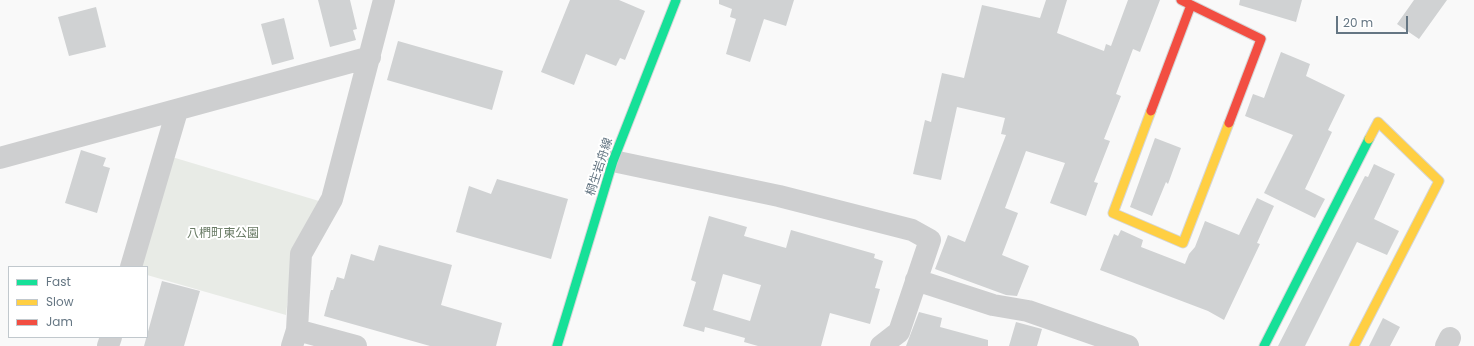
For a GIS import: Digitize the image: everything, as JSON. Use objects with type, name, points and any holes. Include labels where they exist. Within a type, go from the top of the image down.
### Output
[{"type":"street","points":[[356,346],[294,338],[301,254],[332,199],[384,0]]},
{"type":"street","name":"桐生岩舟線","points":[[558,346],[613,161],[676,0]]},
{"type":"street","points":[[1181,0],[1261,38],[1183,243],[1113,213],[1191,5]]},
{"type":"street","points":[[0,158],[177,111],[370,57]]},
{"type":"street","points":[[131,266],[177,111]]},
{"type":"street","points":[[1264,346],[1378,122],[1439,181],[1354,346]]},
{"type":"street","points":[[613,161],[779,196],[912,230],[930,240],[899,332],[881,346]]},
{"type":"street","points":[[916,280],[993,305],[1028,311],[1128,346]]},
{"type":"green space","name":"八椚町東公園","points":[[172,157],[319,201],[293,253],[286,315],[148,275],[148,266],[141,266]]},
{"type":"building","points":[[318,0],[350,0],[357,29],[353,30],[356,40],[330,47]]},
{"type":"building","points":[[570,0],[619,0],[645,11],[625,60],[620,58],[616,66],[586,54],[574,85],[541,72]]},
{"type":"building","points":[[719,0],[794,0],[786,26],[764,19],[750,62],[726,54],[736,19],[730,17],[732,9],[719,4]]},
{"type":"building","points":[[1046,0],[1067,0],[1057,33],[1104,51],[1106,44],[1111,46],[1128,0],[1160,0],[1140,52],[1133,49],[1116,94],[1121,96],[1104,139],[1110,141],[1094,182],[1098,183],[1086,216],[1050,203],[1065,163],[1026,151],[1005,208],[1018,213],[1002,255],[1029,266],[1017,296],[1006,295],[935,269],[948,235],[965,242],[1006,135],[1001,134],[1005,118],[957,107],[941,180],[913,174],[925,120],[931,122],[942,73],[964,78],[982,5],[1040,18]]},
{"type":"building","points":[[1240,0],[1302,0],[1296,22],[1239,5]]},
{"type":"building","points":[[1414,0],[1447,0],[1419,39],[1397,24]]},
{"type":"building","points":[[96,7],[106,47],[69,56],[58,17]]},
{"type":"building","points":[[284,18],[294,59],[272,65],[261,24]]},
{"type":"building","points":[[398,41],[503,71],[492,110],[387,80]]},
{"type":"building","points":[[1281,52],[1310,64],[1306,76],[1345,95],[1328,130],[1332,132],[1305,189],[1325,199],[1315,218],[1264,193],[1293,135],[1245,116],[1253,94],[1264,98]]},
{"type":"building","points":[[1155,138],[1181,148],[1168,184],[1166,182],[1152,216],[1130,207]]},
{"type":"building","points":[[81,150],[106,158],[103,166],[110,168],[97,213],[65,203]]},
{"type":"building","points":[[1374,164],[1395,174],[1374,219],[1399,231],[1387,255],[1357,242],[1305,346],[1278,346],[1365,176],[1368,177]]},
{"type":"building","points":[[497,179],[568,199],[551,259],[456,232],[469,186],[491,194]]},
{"type":"building","points":[[1257,198],[1274,206],[1257,243],[1260,244],[1224,320],[1208,311],[1100,270],[1114,234],[1118,236],[1121,230],[1143,240],[1141,247],[1185,264],[1189,254],[1195,247],[1205,221],[1239,235]]},
{"type":"building","points":[[709,216],[747,227],[744,236],[786,248],[791,230],[875,254],[874,258],[883,261],[875,288],[880,289],[870,324],[830,313],[821,346],[758,346],[744,342],[745,338],[705,327],[704,332],[683,326],[696,282],[691,280]],"holes":[[[723,274],[761,285],[750,321],[713,310]]]},
{"type":"building","points":[[379,245],[452,265],[441,305],[502,323],[496,346],[430,346],[324,316],[331,290],[333,290],[337,277],[344,279],[351,254],[374,261]]},
{"type":"building","points":[[162,281],[200,291],[184,346],[144,346],[146,338],[148,338],[148,332]]},
{"type":"building","points":[[919,312],[942,318],[940,327],[988,340],[988,346],[906,346]]},
{"type":"building","points":[[1383,318],[1400,327],[1390,346],[1369,346]]},
{"type":"building","points":[[1016,322],[1042,329],[1037,346],[1009,346]]},
{"type":"traffic: fast","points":[[557,346],[613,161],[676,0]]},
{"type":"traffic: fast","points":[[1264,346],[1369,139]]},
{"type":"traffic: slow","points":[[1151,111],[1113,213],[1183,243],[1229,123]]},
{"type":"traffic: slow","points":[[1354,346],[1439,181],[1378,122],[1369,139]]},
{"type":"traffic: jam","points":[[1181,0],[1261,39],[1229,123]]},
{"type":"traffic: jam","points":[[1151,111],[1191,5]]}]
